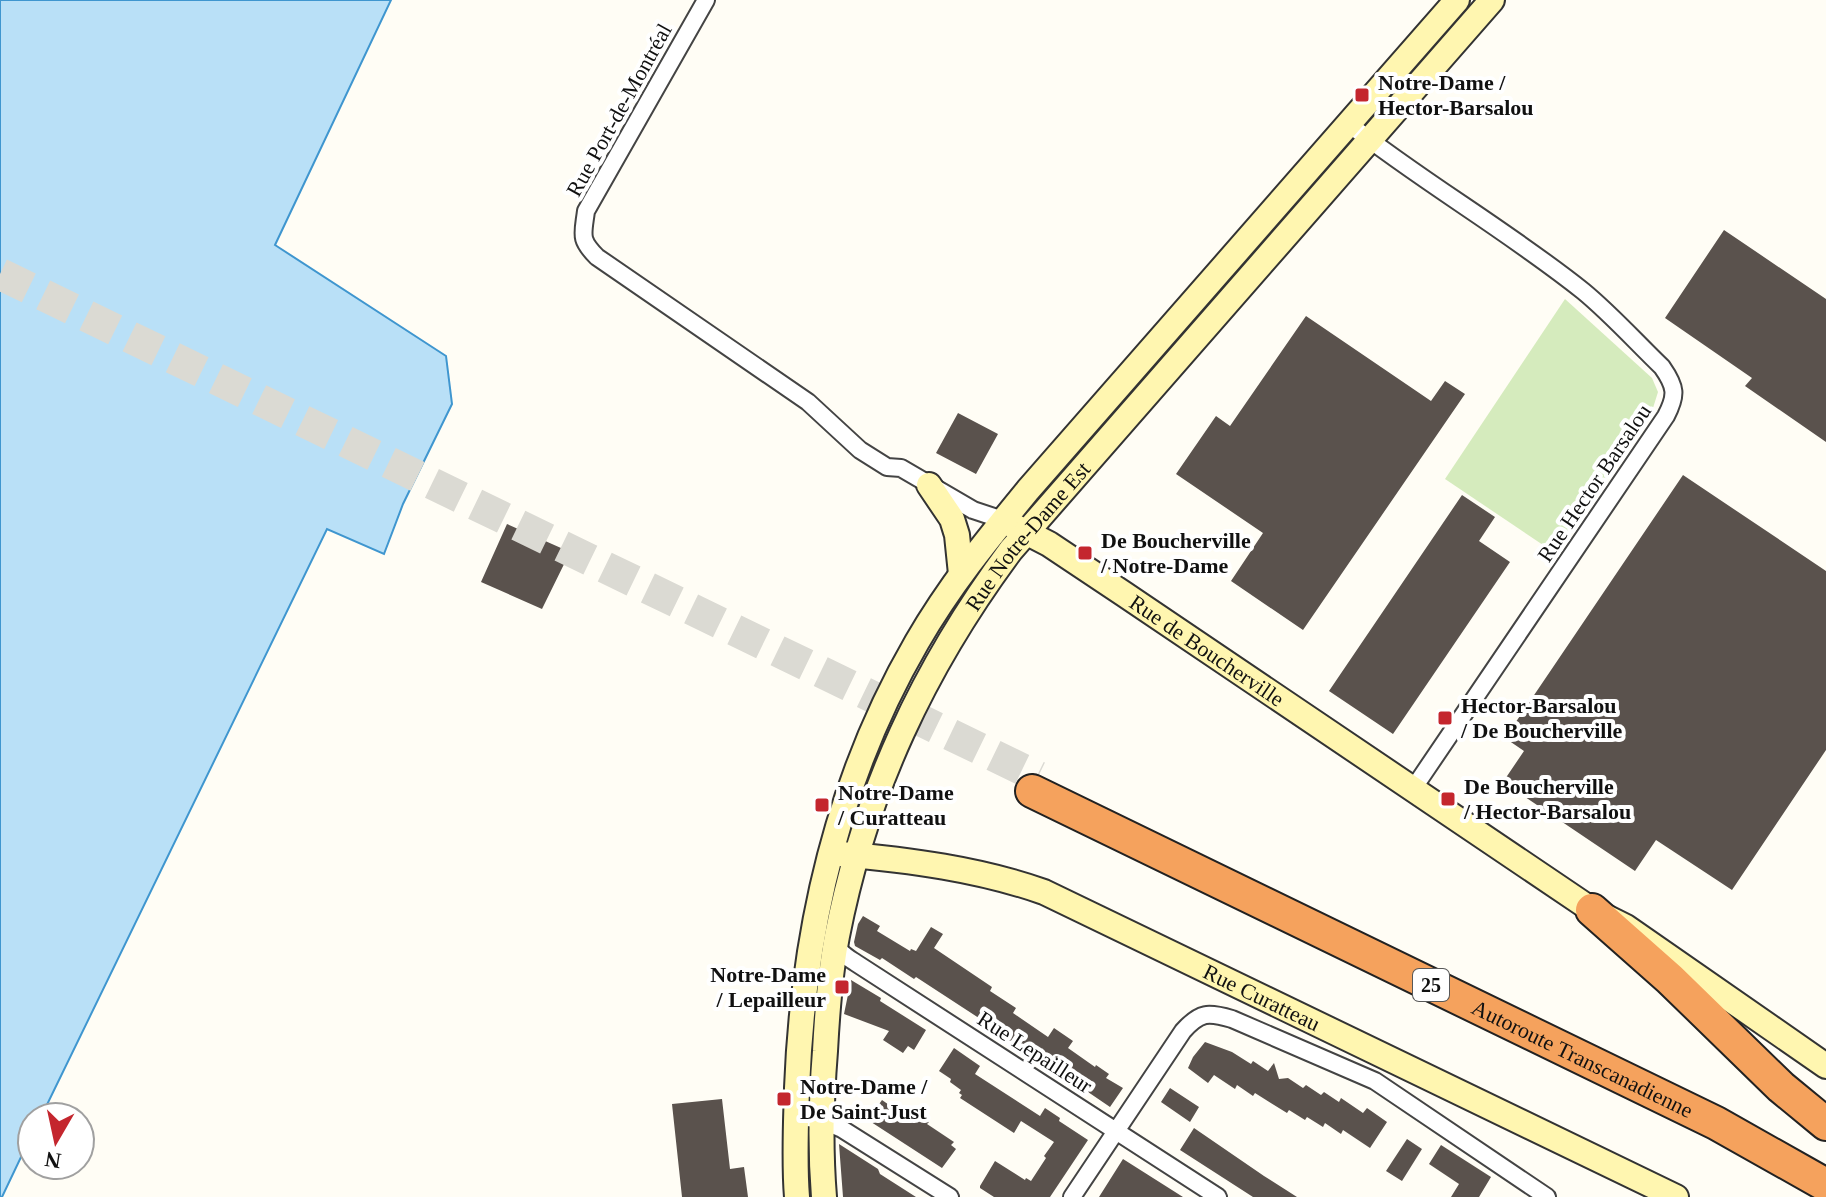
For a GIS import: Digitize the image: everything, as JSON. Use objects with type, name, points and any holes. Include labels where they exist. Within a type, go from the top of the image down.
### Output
[{"type":"highway","name":"Autoroute Transcanadienne","points":[[1826,1164],[1687,1090],[1035,784],[1716,1123],[1826,1185]]},
{"type":"highway","points":[[1592,910],[1670,979],[1781,1087],[1826,1124]]},
{"type":"highway","points":[[1749,1141],[1826,1194]]},
{"type":"main road","name":"Rue Notre-Dame Est","points":[[797,1197],[795,1157],[801,1017],[816,918],[830,853],[859,763],[889,695],[918,641],[961,574],[1003,520],[1457,0]]},
{"type":"main road","name":"Rue Notre-Dame Est","points":[[824,1197],[821,1120],[827,1016],[836,939],[856,855],[890,759],[943,650],[976,598],[1027,532],[1492,0]]},
{"type":"main road","points":[[929,485],[952,519],[961,574]]},
{"type":"main road","name":"Rue de Boucherville","points":[[1003,520],[1049,544],[1592,910],[1626,927],[1826,1066]]},
{"type":"main road","name":"Rue Curatteau","points":[[830,853],[996,877],[1044,892],[1676,1197]]},
{"type":"street","name":"Rue Port-de-Montréal","points":[[585,246],[582,236],[586,211],[706,0]]},
{"type":"street","name":"Rue Hector Barsalou","points":[[1349,124],[1584,292],[1662,367],[1671,379],[1674,391],[1673,402],[1666,416],[1413,789]]},
{"type":"street","name":"Rue de Boucherville","points":[[585,246],[808,402],[860,450],[887,467],[901,468],[973,510],[1003,520]]},
{"type":"street","name":"Rue Lepailleur","points":[[836,939],[840,952],[856,963],[1218,1197]]},
{"type":"street","name":"Rue Curatteau","points":[[1115,1130],[1191,1021],[1211,1014],[1232,1019],[1375,1081],[1528,1192],[1547,1197]]},
{"type":"street","points":[[796,1116],[821,1120],[850,1133],[950,1197]]},
{"type":"street","points":[[1072,1197],[1115,1130]]},
{"type":"green space","points":[[1565,299],[1652,378],[1658,392],[1653,408],[1555,553],[1445,479]]},
{"type":"water","points":[[0,0],[391,0],[275,245],[446,356],[452,404],[403,504],[384,554],[327,529],[49,1101],[16,1101],[16,1168],[0,1197]]},
{"type":"building","points":[[1724,230],[1826,299],[1826,442],[1745,386],[1752,378],[1665,318]]},
{"type":"building","points":[[1306,316],[1431,401],[1445,381],[1465,394],[1303,630],[1231,581],[1263,533],[1176,474],[1216,416],[1230,426]]},
{"type":"building","points":[[958,413],[998,434],[976,474],[936,453]]},
{"type":"building","points":[[1683,475],[1826,571],[1826,750],[1732,890],[1656,840],[1635,871],[1503,782],[1524,751],[1505,738]]},
{"type":"building","points":[[1462,495],[1495,517],[1479,541],[1510,562],[1393,734],[1329,691]]},
{"type":"building","points":[[507,524],[570,552],[542,609],[481,582]]},
{"type":"building","points":[[863,916],[880,926],[877,931],[910,951],[916,951],[931,927],[943,934],[934,948],[992,987],[990,991],[1016,1008],[1013,1013],[1048,1037],[1054,1028],[1073,1041],[1068,1048],[1109,1074],[1106,1078],[1123,1088],[1110,1107],[916,977],[914,979],[882,958],[880,960],[855,946],[858,924]]},
{"type":"building","points":[[851,980],[926,1030],[914,1050],[908,1046],[903,1053],[883,1040],[889,1031],[844,1014]]},
{"type":"building","points":[[1205,1042],[1232,1052],[1251,1064],[1253,1061],[1268,1071],[1274,1063],[1279,1079],[1288,1078],[1321,1095],[1324,1092],[1339,1102],[1341,1098],[1363,1113],[1367,1108],[1387,1122],[1370,1148],[1343,1130],[1341,1134],[1325,1123],[1323,1127],[1289,1110],[1287,1113],[1255,1093],[1253,1096],[1237,1085],[1235,1089],[1214,1075],[1208,1083],[1188,1068]]},
{"type":"building","points":[[954,1048],[980,1066],[975,1074],[1040,1116],[1045,1108],[1088,1140],[1050,1197],[994,1197],[980,1188],[995,1161],[1031,1181],[1054,1142],[1021,1121],[1014,1133],[960,1098],[961,1090],[939,1071]]},
{"type":"building","points":[[1170,1088],[1199,1107],[1190,1122],[1161,1102]]},
{"type":"building","points":[[722,1099],[730,1169],[744,1167],[748,1197],[682,1197],[672,1104]]},
{"type":"building","points":[[882,1100],[912,1121],[916,1114],[954,1142],[951,1145],[956,1149],[942,1168],[868,1120]]},
{"type":"building","points":[[1194,1128],[1297,1197],[1253,1197],[1180,1150]]},
{"type":"building","points":[[1407,1139],[1422,1149],[1402,1181],[1386,1171]]},
{"type":"building","points":[[839,1144],[878,1169],[880,1174],[916,1197],[843,1197]]},
{"type":"building","points":[[1441,1145],[1491,1177],[1479,1197],[1451,1197],[1459,1184],[1429,1164]]},
{"type":"building","points":[[1123,1159],[1183,1197],[1099,1197]]},
{"type":"tunnel","points":[[0,274],[1038,777]]},
{"type":"place","name":"Notre-Dame / Hector-Barsalou","points":[[1362,95]]},
{"type":"place","name":"De Boucherville / Notre-Dame","points":[[1085,553]]},
{"type":"place","name":"Hector-Barsalou / De Boucherville","points":[[1445,718]]},
{"type":"place","name":"De Boucherville / Hector-Barsalou","points":[[1448,799]]},
{"type":"place","name":"Notre-Dame / Curatteau","points":[[822,805]]},
{"type":"place","name":"Notre-Dame / Lepailleur","points":[[842,987]]},
{"type":"place","name":"Notre-Dame / De Saint-Just","points":[[784,1099]]}]
